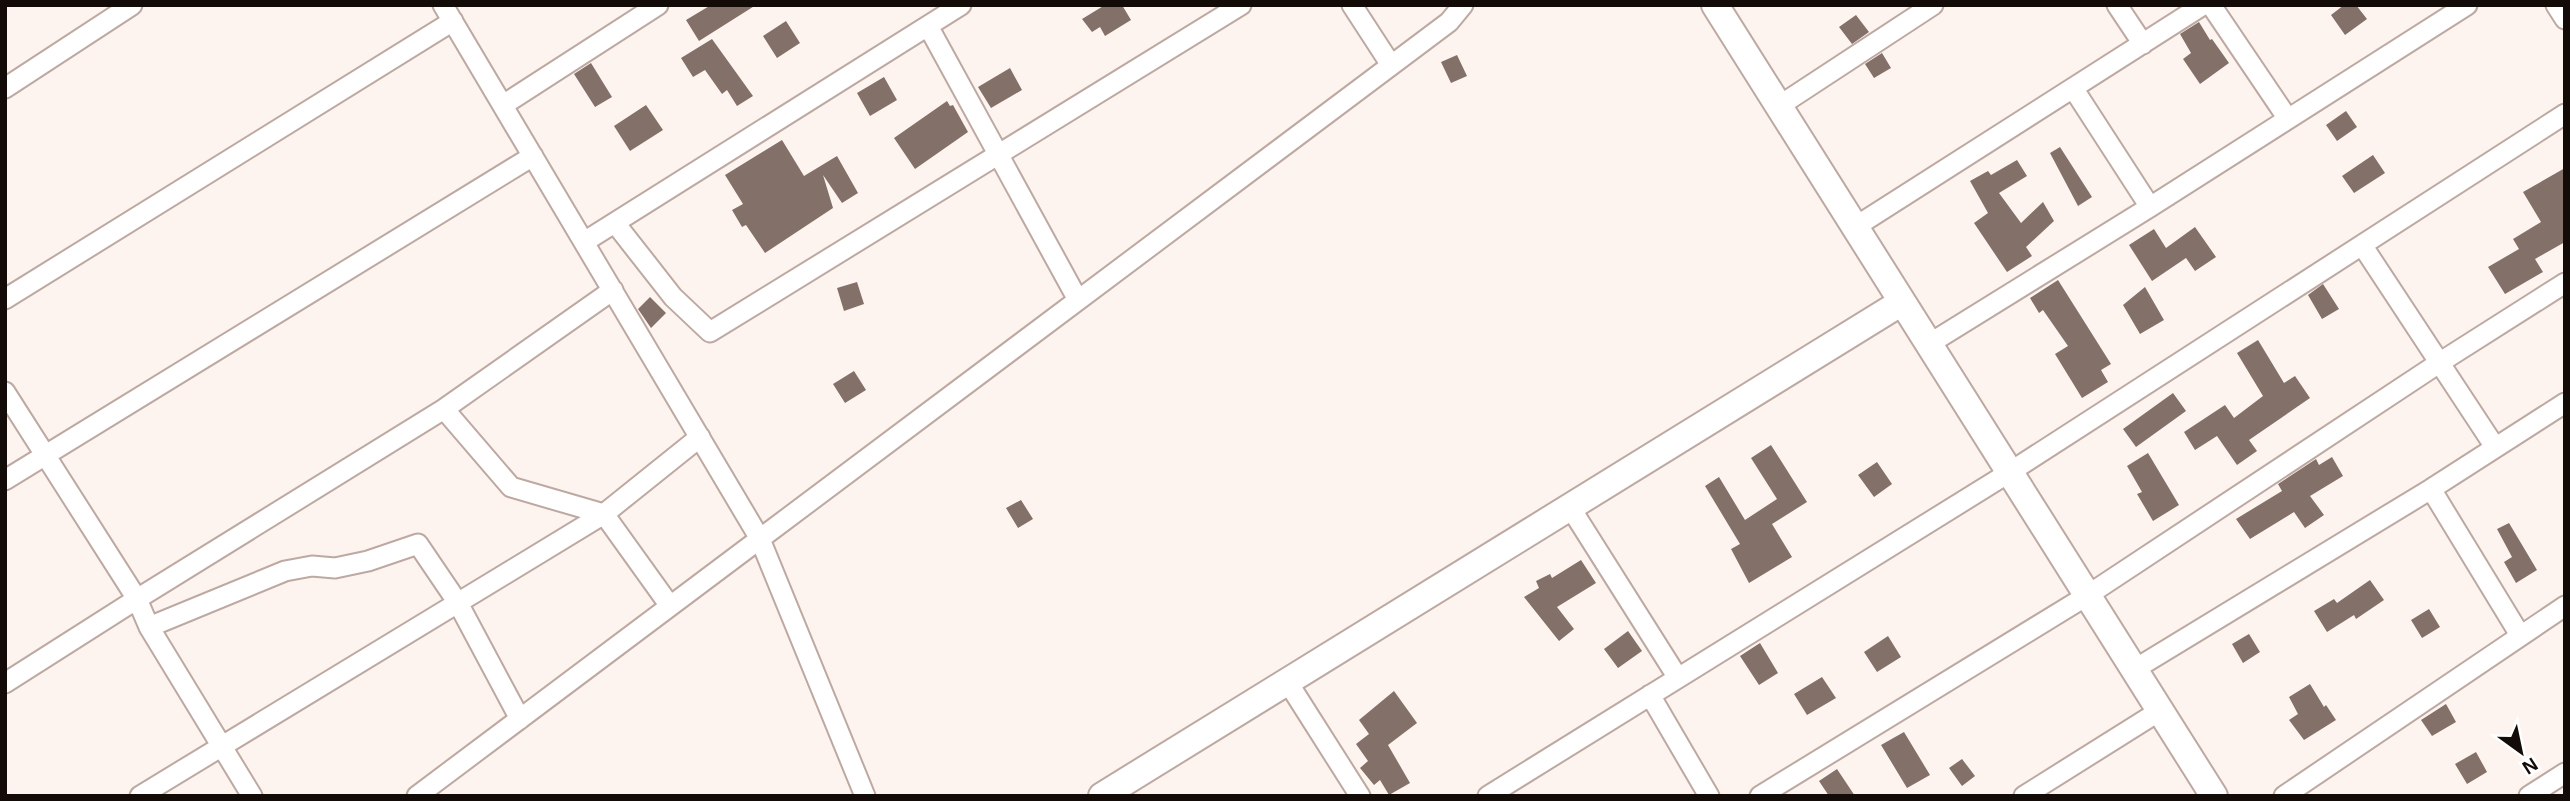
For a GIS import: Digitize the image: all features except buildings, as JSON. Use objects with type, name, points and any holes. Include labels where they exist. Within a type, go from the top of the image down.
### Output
[{"type":"street","points":[[5,88],[131,5]]},
{"type":"street","points":[[503,105],[658,5]]},
{"type":"street","points":[[584,242],[961,5]]},
{"type":"street","points":[[615,223],[673,297],[710,332],[1241,5]]},
{"type":"street","points":[[1352,5],[1391,65]]},
{"type":"street","points":[[417,796],[1449,22],[1463,5]]},
{"type":"street","points":[[1715,5],[2214,796]]},
{"type":"street","points":[[1779,106],[1933,5]]},
{"type":"street","points":[[2117,5],[2143,44]]},
{"type":"street","points":[[1855,227],[2203,5]]},
{"type":"street","points":[[2211,5],[2288,119]]},
{"type":"street","points":[[1929,344],[2467,5]]},
{"type":"street","points":[[2556,5],[2565,19]]},
{"type":"street","points":[[5,299],[448,13],[760,538],[865,796]]},
{"type":"street","points":[[928,26],[1078,300]]},
{"type":"street","points":[[2073,88],[2150,207]]},
{"type":"street","points":[[1488,796],[2010,472],[2565,114]]},
{"type":"street","points":[[5,480],[533,156]]},
{"type":"street","points":[[2362,245],[2495,447]]},
{"type":"street","points":[[1760,796],[2088,595],[2439,363],[2565,284]]},
{"type":"street","points":[[5,683],[444,409],[612,290]]},
{"type":"street","points":[[1102,796],[1902,302]]},
{"type":"street","points":[[5,392],[136,599],[149,627],[252,796]]},
{"type":"street","points":[[2135,669],[2431,489],[2565,402]]},
{"type":"street","points":[[444,409],[511,487],[604,514],[670,606]]},
{"type":"street","points":[[140,796],[604,514],[700,437]]},
{"type":"street","points":[[2431,489],[2520,635]]},
{"type":"street","points":[[1570,507],[1678,678]]},
{"type":"street","points":[[149,627],[285,571],[312,565],[335,568],[368,561],[418,544],[458,603],[520,719]]},
{"type":"street","points":[[2284,796],[2565,607]]},
{"type":"street","points":[[1287,681],[1360,796]]},
{"type":"street","points":[[1650,695],[1709,796]]},
{"type":"street","points":[[2024,796],[2161,710]]},
{"type":"street","points":[[2529,796],[2565,773]]}]
